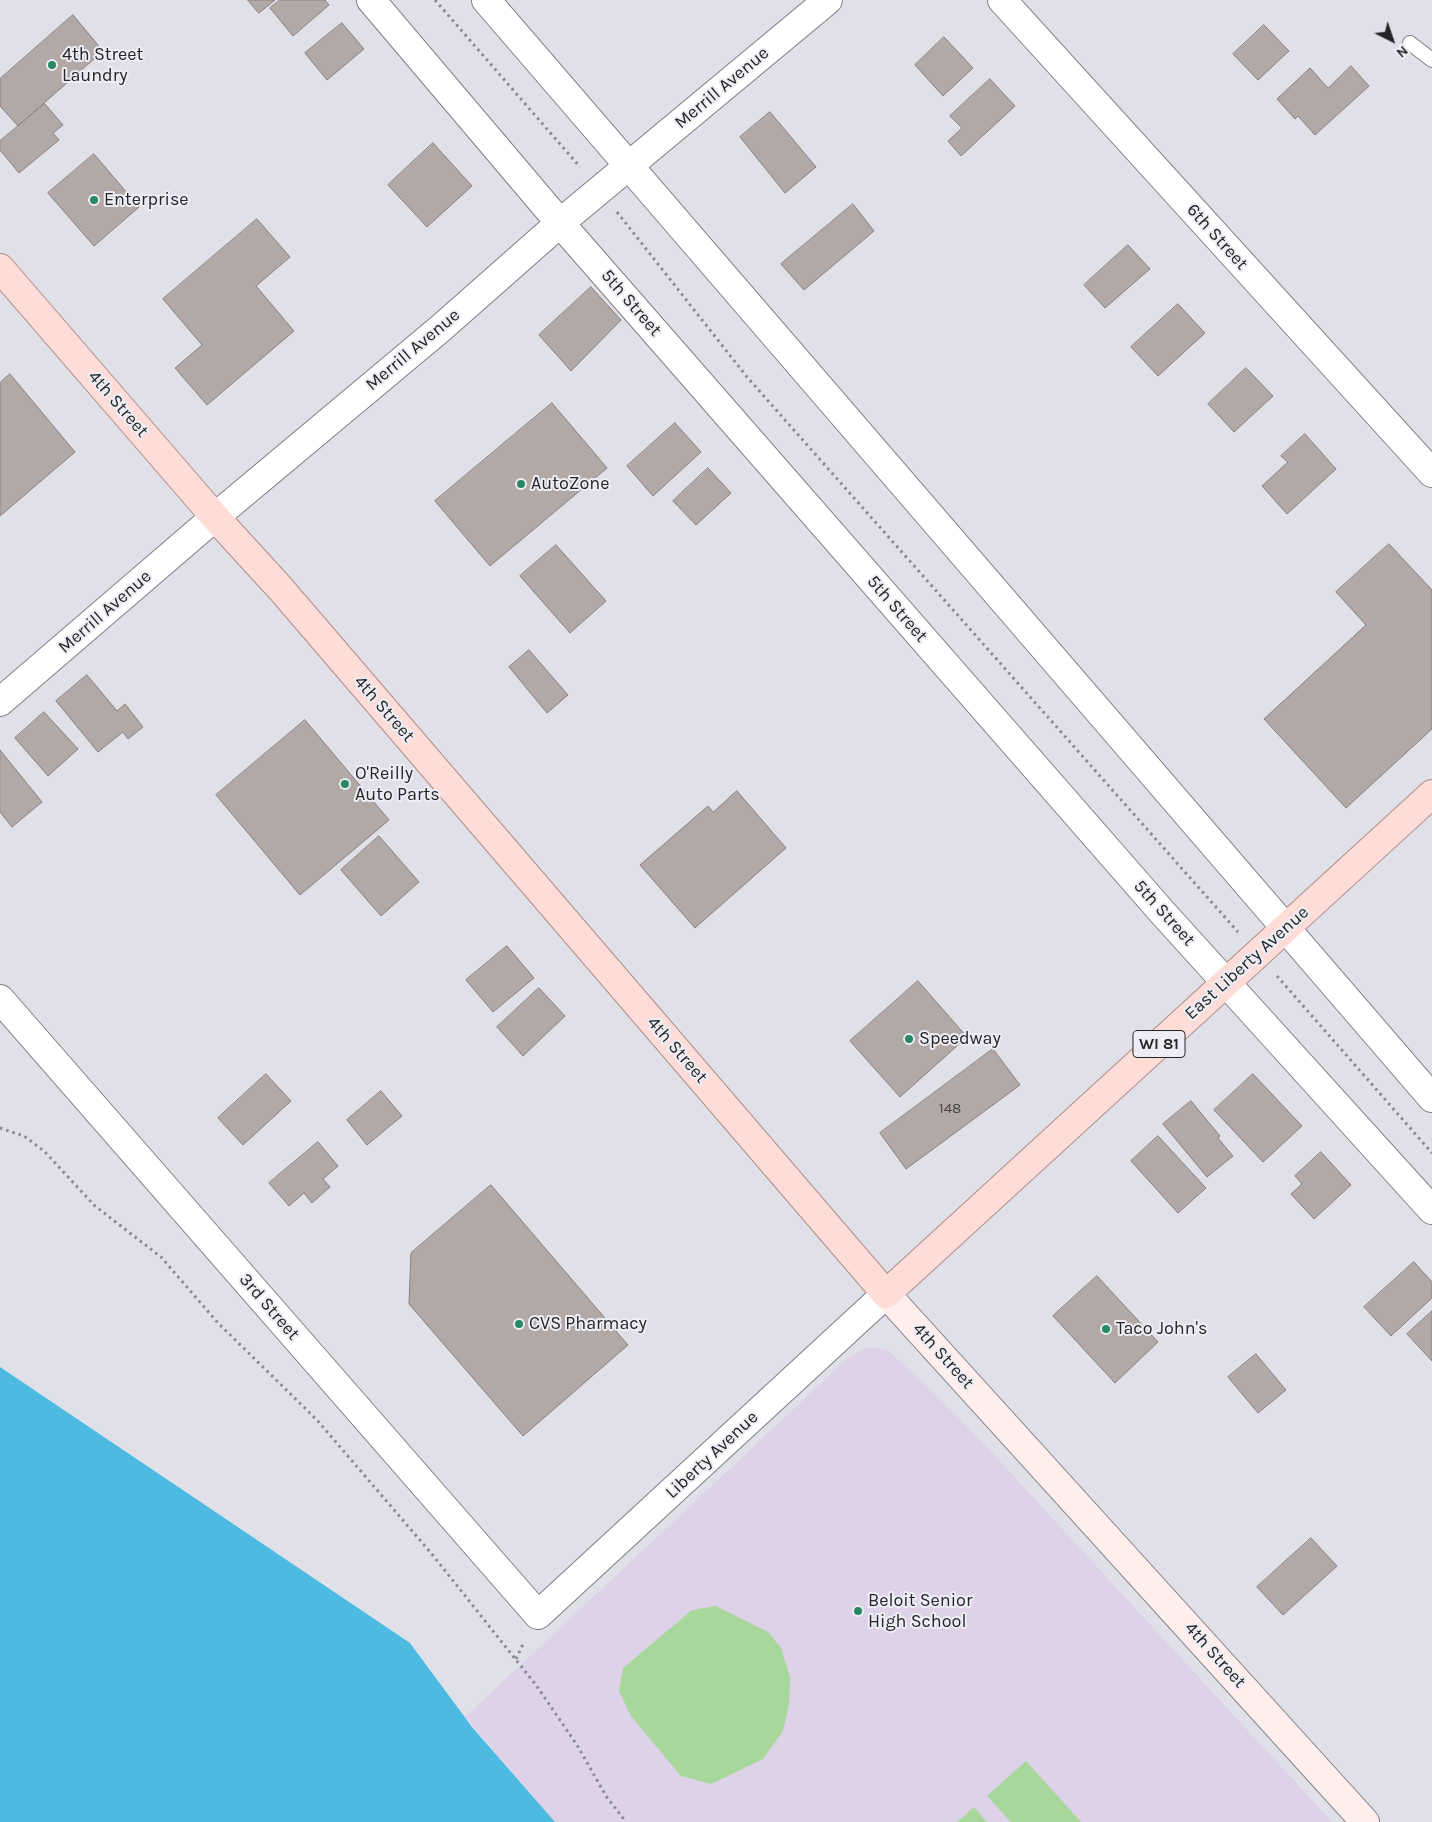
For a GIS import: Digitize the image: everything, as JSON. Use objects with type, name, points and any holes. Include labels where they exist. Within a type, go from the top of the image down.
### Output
[{"type":"main road","name":"4th Street","points":[[0,268],[215,517],[286,595],[886,1294]]},
{"type":"main road","name":"East Liberty Avenue","points":[[886,1294],[1432,794]]},
{"type":"street","name":"5th Street","points":[[370,0],[560,223],[1155,904],[1432,1210]]},
{"type":"street","points":[[486,0],[1284,930],[1432,1098]]},
{"type":"street","name":"Merrill Avenue","points":[[0,702],[215,517],[441,328],[560,223],[828,0]]},
{"type":"street","name":"6th Street","points":[[1002,0],[1432,473]]},
{"type":"street","name":"3rd Street","points":[[0,999],[538,1615]]},
{"type":"street","name":"Liberty Avenue","points":[[538,1615],[886,1294]]},
{"type":"street","name":"4th Street","points":[[886,1294],[1365,1822]]},
{"type":"lane","points":[[1410,43],[1432,60]]},
{"type":"path","points":[[435,0],[600,190],[747,377],[1432,1152]]},
{"type":"path","points":[[0,1128],[24,1136],[44,1151],[94,1206],[161,1256],[218,1323],[317,1420],[431,1553],[536,1685],[576,1745],[606,1796],[626,1822]]},
{"type":"shaded area","name":"Beloit Senior High School","points":[[866,1347],[887,1350],[930,1389],[984,1444],[1332,1822],[555,1822],[465,1717],[848,1358]]},
{"type":"green space","points":[[716,1606],[768,1632],[781,1648],[790,1677],[789,1704],[783,1731],[763,1759],[711,1784],[681,1776],[631,1716],[619,1691],[623,1668],[692,1610]]},
{"type":"green space","points":[[1026,1761],[1081,1822],[1011,1822],[987,1796]]},
{"type":"green space","points":[[974,1807],[987,1822],[957,1822]]},
{"type":"water","points":[[0,1367],[410,1643],[472,1727],[555,1822],[0,1822]]},
{"type":"building","points":[[248,0],[275,0],[259,13]]},
{"type":"building","points":[[280,0],[325,0],[329,5],[293,36],[270,8]]},
{"type":"building","name":"4th Street Laundry","points":[[73,15],[103,51],[18,126],[0,106],[0,79]]},
{"type":"building","points":[[342,23],[364,49],[327,80],[305,53]]},
{"type":"building","points":[[1264,25],[1289,51],[1258,80],[1233,54]]},
{"type":"building","points":[[944,37],[973,68],[943,96],[915,65]]},
{"type":"building","points":[[1351,66],[1369,86],[1315,135],[1298,116],[1295,119],[1277,99],[1310,68],[1328,88]]},
{"type":"building","points":[[990,79],[1015,106],[961,156],[948,141],[962,128],[950,116]]},
{"type":"building","points":[[45,104],[63,125],[53,133],[59,140],[19,173],[0,150],[0,141]]},
{"type":"building","points":[[770,112],[816,167],[785,193],[740,137]]},
{"type":"building","points":[[433,143],[472,186],[427,227],[388,185]]},
{"type":"building","name":"Enterprise","points":[[94,154],[139,207],[94,246],[48,193]]},
{"type":"building","points":[[853,204],[874,231],[804,290],[781,264]]},
{"type":"building","points":[[257,219],[290,257],[256,286],[294,331],[207,405],[175,368],[202,345],[163,299]]},
{"type":"building","points":[[1128,245],[1150,269],[1105,308],[1084,285]]},
{"type":"building","points":[[591,287],[621,320],[571,371],[539,335]]},
{"type":"building","points":[[1178,304],[1205,333],[1158,376],[1131,347]]},
{"type":"building","points":[[1246,368],[1273,396],[1234,432],[1208,404]]},
{"type":"building","points":[[10,374],[75,452],[0,516],[0,383]]},
{"type":"building","name":"AutoZone","points":[[552,403],[607,468],[490,566],[435,501]]},
{"type":"building","points":[[675,423],[701,452],[653,496],[627,466]]},
{"type":"building","points":[[1305,434],[1336,469],[1287,514],[1262,486],[1288,462],[1281,456]]},
{"type":"building","points":[[708,468],[731,493],[696,525],[673,501]]},
{"type":"building","points":[[1389,544],[1432,590],[1432,729],[1346,808],[1264,719],[1366,625],[1336,592]]},
{"type":"building","points":[[556,545],[606,601],[570,633],[520,576]]},
{"type":"building","points":[[529,650],[568,695],[547,713],[509,667]]},
{"type":"building","points":[[87,675],[117,711],[125,704],[143,727],[128,739],[123,732],[98,752],[56,701]]},
{"type":"building","points":[[44,712],[78,749],[48,776],[15,738]]},
{"type":"building","points":[[305,720],[389,820],[300,895],[216,795]]},
{"type":"building","points":[[0,750],[42,802],[12,827],[0,812]]},
{"type":"building","points":[[737,791],[786,848],[695,928],[640,865],[708,806],[713,812]]},
{"type":"building","points":[[379,836],[419,882],[381,916],[341,870]]},
{"type":"building","points":[[507,946],[534,978],[493,1012],[466,980]]},
{"type":"building","name":"Speedway","points":[[918,981],[967,1037],[900,1097],[850,1041]]},
{"type":"building","points":[[539,988],[565,1016],[523,1056],[497,1027]]},
{"type":"building","name":"Speedway","points":[[993,1049],[1020,1085],[906,1169],[880,1133]]},
{"type":"building","points":[[266,1074],[291,1101],[243,1145],[218,1118]]},
{"type":"building","points":[[1253,1074],[1302,1126],[1263,1162],[1214,1110]]},
{"type":"building","points":[[381,1091],[402,1116],[367,1145],[347,1120]]},
{"type":"building","points":[[1191,1101],[1220,1136],[1218,1138],[1233,1156],[1207,1177],[1163,1124]]},
{"type":"building","points":[[1158,1136],[1206,1188],[1178,1213],[1131,1161]]},
{"type":"building","points":[[318,1142],[338,1166],[323,1179],[330,1187],[312,1203],[304,1193],[289,1206],[269,1183]]},
{"type":"building","points":[[1321,1152],[1351,1185],[1314,1219],[1291,1194],[1302,1184],[1295,1176]]},
{"type":"building","name":"CVS Pharmacy","points":[[491,1185],[628,1345],[523,1436],[409,1304],[411,1253]]},
{"type":"building","points":[[1414,1262],[1432,1282],[1432,1298],[1391,1336],[1364,1307]]},
{"type":"building","name":"Taco John's","points":[[1097,1276],[1158,1342],[1115,1383],[1053,1316]]},
{"type":"building","points":[[1432,1311],[1432,1361],[1407,1334]]},
{"type":"building","points":[[1256,1354],[1286,1390],[1258,1413],[1228,1377]]},
{"type":"building","points":[[1311,1538],[1337,1566],[1283,1615],[1257,1587]]},
{"type":"place","name":"4th Street Laundry","points":[[52,65]]},
{"type":"place","name":"Enterprise","points":[[94,200]]},
{"type":"place","name":"AutoZone","points":[[521,484]]},
{"type":"place","name":"O'Reilly Auto Parts","points":[[345,784]]},
{"type":"place","name":"Speedway","points":[[909,1039]]},
{"type":"place","name":"CVS Pharmacy","points":[[519,1324]]},
{"type":"place","name":"Taco John's","points":[[1106,1329]]},
{"type":"place","name":"Beloit Senior High School","points":[[858,1611]]}]
